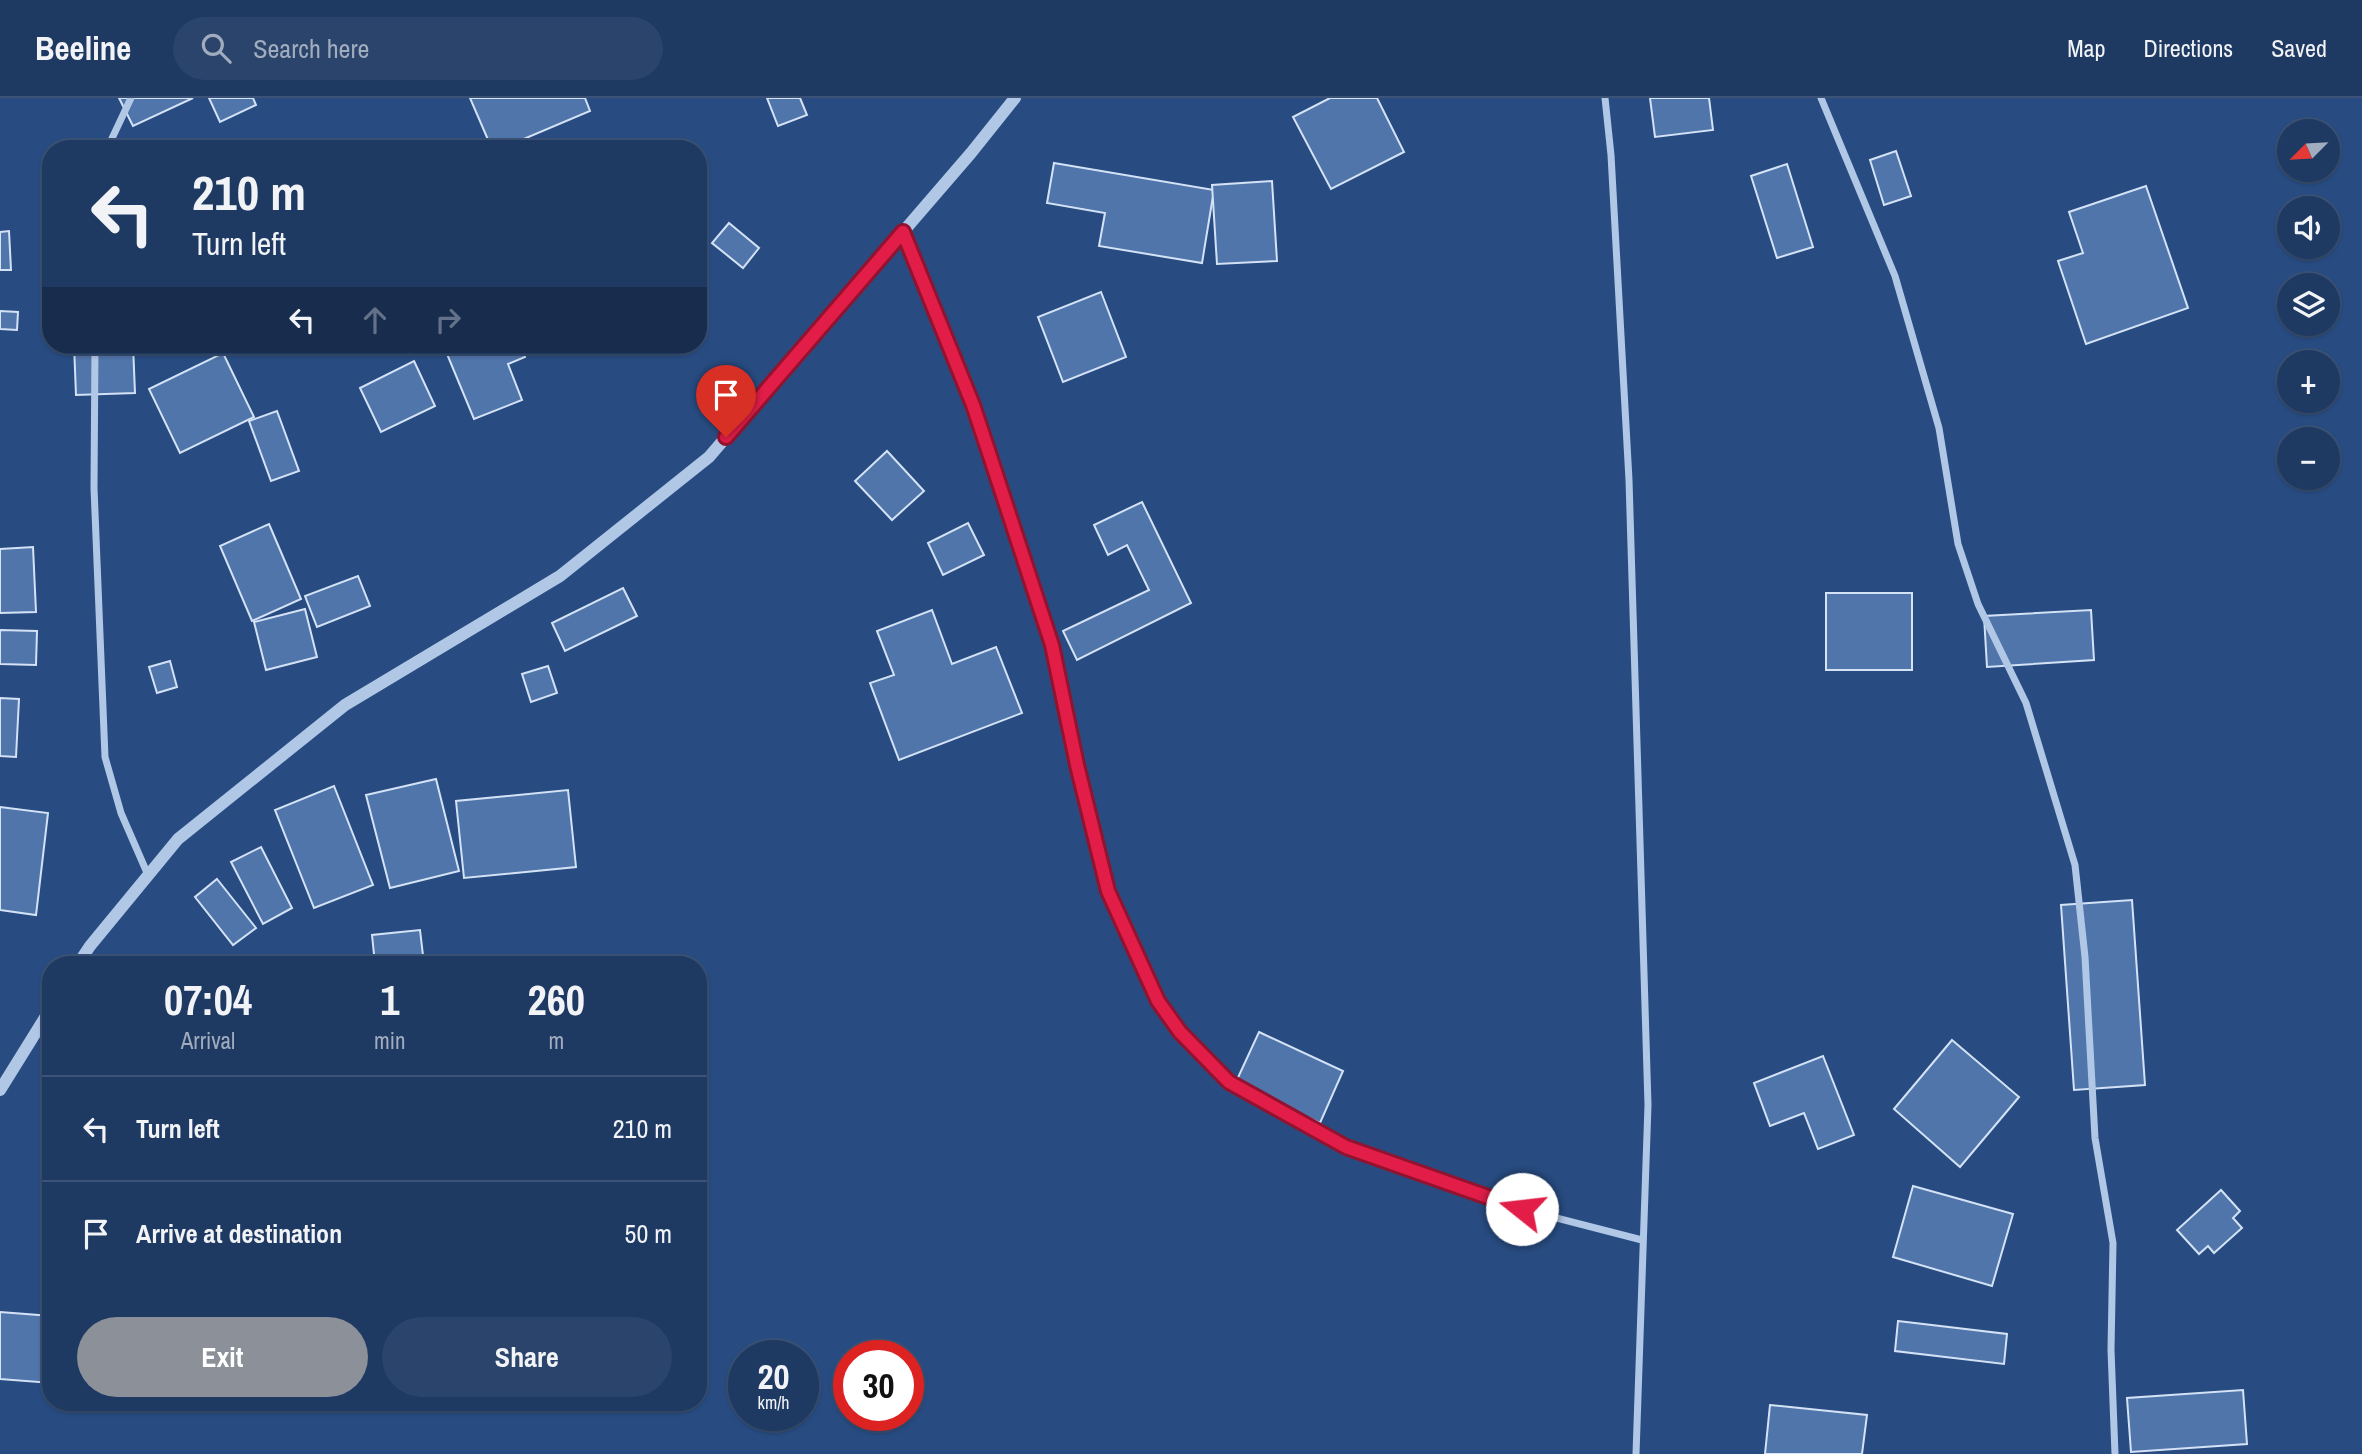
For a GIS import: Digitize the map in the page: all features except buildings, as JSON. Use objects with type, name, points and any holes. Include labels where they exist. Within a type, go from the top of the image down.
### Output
[{"type":"street","points":[[111,140],[131,98]]},
{"type":"street","points":[[83,956],[178,839],[345,705],[560,576],[709,457],[1015,98]]},
{"type":"street","points":[[1605,98],[1611,155],[1630,508],[1648,1105],[1636,1454]]},
{"type":"street","points":[[1821,98],[1895,276],[1939,428],[1958,544],[1978,604],[2026,703],[2075,865],[2085,957],[2095,1138],[2113,1243],[2111,1350],[2115,1454]]},
{"type":"street","points":[[903,232],[973,405],[1052,645],[1077,765],[1108,891],[1158,1001],[1180,1032],[1229,1082],[1346,1147],[1498,1203],[1642,1240]]},
{"type":"street","points":[[95,354],[94,488],[104,757],[121,813],[148,875]]},
{"type":"street","points":[[0,1090],[42,1022]]},
{"type":"route","points":[[726,437],[903,232],[973,405],[1052,645],[1077,765],[1108,891],[1158,1001],[1180,1032],[1229,1082],[1346,1147],[1498,1203],[1522,1209]]}]
